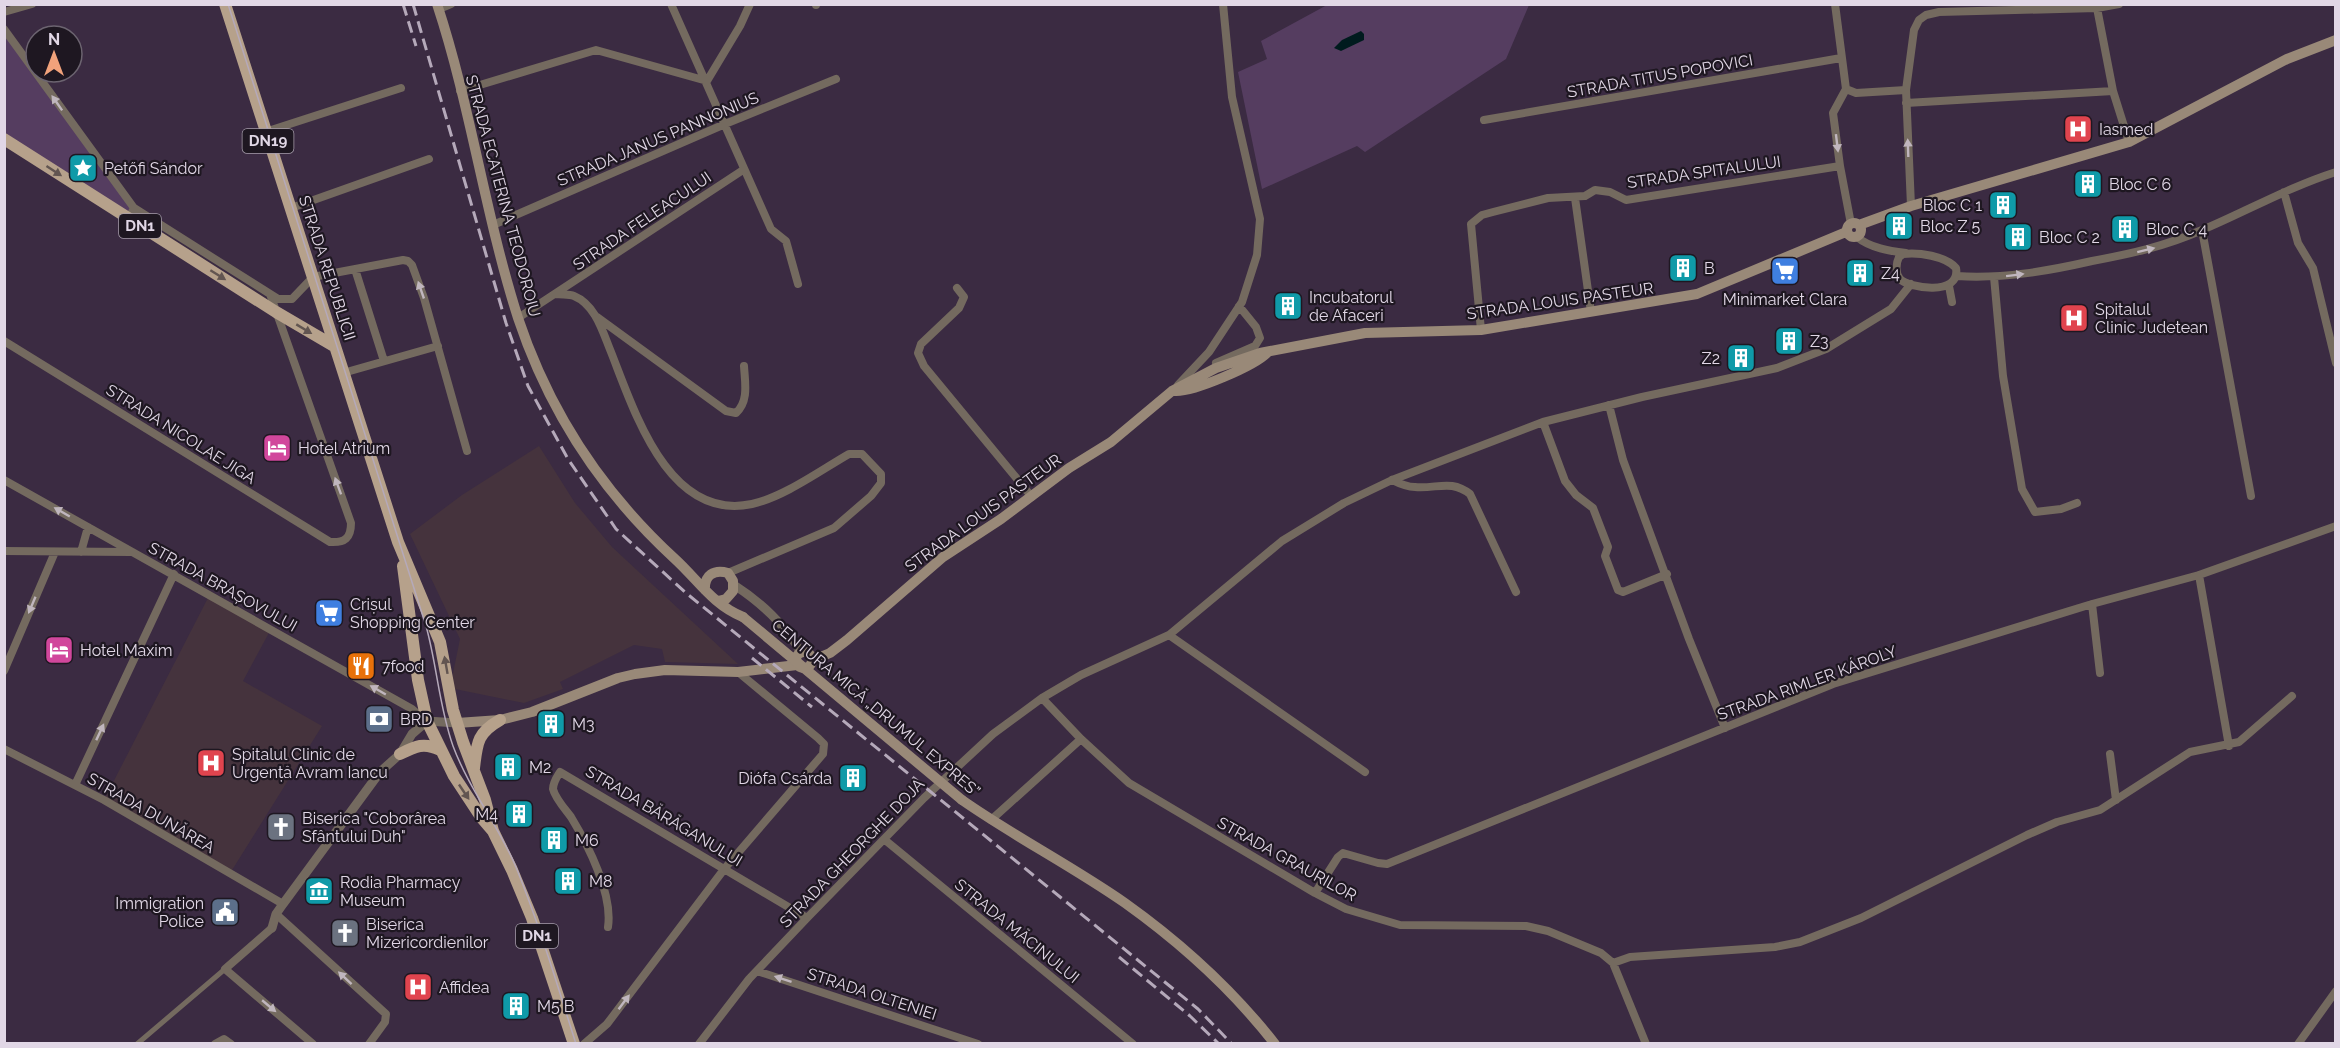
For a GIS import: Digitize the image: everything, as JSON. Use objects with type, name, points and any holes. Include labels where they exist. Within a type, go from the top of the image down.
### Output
[{"type":"main road","name":"STRADA REPUBLICII","points":[[225,4],[398,542],[438,634],[457,723],[492,820],[493,831]]},
{"type":"main road","name":"STRADA ECATERINA TEODOROIU","points":[[438,7],[518,318],[557,410],[573,438],[621,504],[705,590]]},
{"type":"main road","name":"STRADA LOUIS PASTEUR","points":[[813,660],[830,653],[847,640],[943,557],[1001,519],[1069,468],[1111,442],[1172,391],[1215,366],[1260,353],[1365,333],[1481,330],[1697,294],[1911,206],[2129,142],[2287,59],[2336,40]]},
{"type":"main road","name":"DN1","points":[[4,139],[131,213],[276,312],[334,346]]},
{"type":"main road","name":"STRADA LOUIS PASTEUR","points":[[1172,391],[1183,392],[1197,387],[1256,362],[1267,353]]},
{"type":"main road","name":"STRADA REPUBLICII","points":[[398,542],[404,569],[418,680],[428,722],[440,750]]},
{"type":"main road","name":"STRADA ECATERINA TEODOROIU","points":[[680,563],[698,572],[710,574]]},
{"type":"main road","points":[[719,571],[728,573],[732,592],[718,600],[710,597],[705,590],[705,582],[710,574],[719,571]]},
{"type":"main road","name":"CENTURA MICĂ „DRUMUL EXPRES”","points":[[732,592],[743,617]]},
{"type":"main road","name":"CENTURA MICĂ „DRUMUL EXPRES”","points":[[718,600],[730,611],[743,617],[962,800],[1124,903],[1166,934],[1203,965],[1242,1005],[1275,1044]]},
{"type":"main road","points":[[457,723],[500,720],[532,712],[635,674],[665,670],[738,672],[797,665],[807,668],[813,660],[808,653],[801,653],[797,657],[797,665]]},
{"type":"main road","points":[[474,770],[478,740],[489,726],[500,720]]},
{"type":"main road","points":[[400,754],[419,745],[429,745],[440,750]]},
{"type":"main road","name":"DN1","points":[[440,750],[460,786],[493,831],[532,918],[574,1044]]},
{"type":"street","points":[[4,12],[32,4]]},
{"type":"street","points":[[438,7],[451,4]]},
{"type":"street","points":[[671,4],[771,229],[786,241],[798,284]]},
{"type":"street","points":[[707,81],[740,26],[750,4]]},
{"type":"street","points":[[1172,391],[1209,352],[1239,306],[1257,255],[1260,219],[1232,97],[1223,4]]},
{"type":"street","points":[[1835,4],[1846,89],[1833,113],[1840,166],[1853,230],[1866,243],[1888,250],[1950,262],[1956,268],[1957,276],[1949,286],[1939,287],[1911,284],[1899,278]]},
{"type":"street","points":[[1911,206],[1906,90],[1914,30],[1919,20],[1926,15],[1939,12],[2097,8],[2119,4]]},
{"type":"street","points":[[2097,8],[2113,91],[2129,142]]},
{"type":"street","points":[[4,29],[131,213],[278,299],[292,299],[313,276],[402,260],[408,261],[412,265],[424,298],[466,451]]},
{"type":"street","points":[[460,91],[596,50],[707,81]]},
{"type":"street","name":"STRADA TITUS POPOVICI","points":[[1484,120],[1841,58]]},
{"type":"street","name":"STRADA JANUS PANNONIUS","points":[[493,225],[725,124],[836,79]]},
{"type":"street","points":[[265,132],[401,88]]},
{"type":"street","points":[[1846,89],[1856,93],[1906,90]]},
{"type":"street","points":[[1906,103],[2113,91]]},
{"type":"street","points":[[291,208],[429,159]]},
{"type":"street","name":"STRADA SPITALULUI","points":[[1481,330],[1471,224],[1482,215],[1548,198],[1585,196],[1595,190],[1603,190],[1626,200],[1840,166]]},
{"type":"street","name":"STRADA FELEACULUI","points":[[518,318],[743,170]]},
{"type":"street","points":[[1957,276],[1994,277],[2077,265],[2150,249],[2202,231],[2284,192],[2336,172]]},
{"type":"street","points":[[2284,192],[2298,243],[2313,268],[2336,363]]},
{"type":"street","points":[[1575,198],[1591,312]]},
{"type":"street","points":[[2202,231],[2251,496]]},
{"type":"street","points":[[1888,250],[1897,263]]},
{"type":"street","points":[[1902,294],[1897,263],[1899,257],[1908,254]]},
{"type":"street","points":[[355,269],[384,361]]},
{"type":"street","points":[[1994,277],[2003,376],[2022,489],[2035,512],[2061,509],[2077,503]]},
{"type":"street","name":"STRADA GHEORGHE DOJA","points":[[699,1044],[757,971],[807,918],[924,798],[993,734],[1042,698],[1080,675],[1169,634],[1282,541],[1344,503],[1392,480],[1544,422],[1609,405],[1777,368],[1827,350],[1891,309],[1911,284]]},
{"type":"street","points":[[1949,286],[1952,302]]},
{"type":"street","points":[[957,288],[964,297],[959,308],[921,344],[918,353],[924,366],[1032,496]]},
{"type":"street","points":[[270,294],[276,312]]},
{"type":"street","name":"STRADA FELEACULUI","points":[[556,294],[574,296],[596,317],[726,411],[736,413],[742,407],[746,395],[744,366]]},
{"type":"street","points":[[1209,352],[1215,366],[1255,346],[1260,338],[1256,327],[1239,306]]},
{"type":"street","name":"STRADA NICOLAE JIGA","points":[[8,343],[330,542],[346,540],[351,523],[276,312]]},
{"type":"street","name":"STRADA FELEACULUI","points":[[596,317],[643,431],[658,458],[680,482],[699,496],[730,506],[753,504],[782,492],[849,454],[862,454],[881,474],[881,483],[871,496],[834,528],[728,573]]},
{"type":"street","points":[[4,352],[8,343]]},
{"type":"street","points":[[343,373],[438,346]]},
{"type":"street","points":[[1609,405],[1623,460],[1689,639],[1725,728]]},
{"type":"street","points":[[1544,422],[1565,482],[1576,495],[1593,508],[1608,547],[1605,556],[1618,590],[1623,592],[1666,574]]},
{"type":"street","name":"STRADA BRAȘOVULUI","points":[[4,480],[412,709],[428,722]]},
{"type":"street","points":[[1392,480],[1417,488],[1447,485],[1461,487],[1470,494],[1516,592]]},
{"type":"street","name":"STRADA RIMLER KÁROLY","points":[[1315,893],[1338,857],[1343,853],[1387,864],[1833,684],[2092,604],[2199,575],[2336,526]]},
{"type":"street","points":[[81,552],[88,527]]},
{"type":"street","points":[[4,550],[132,552]]},
{"type":"street","points":[[4,670],[55,552]]},
{"type":"street","points":[[75,785],[174,574]]},
{"type":"street","points":[[2199,575],[2229,746]]},
{"type":"street","points":[[732,592],[756,602],[786,631],[801,653]]},
{"type":"street","points":[[2092,604],[2100,673]]},
{"type":"street","points":[[1169,634],[1365,772]]},
{"type":"street","points":[[584,1044],[607,1024],[724,868],[823,754],[824,744],[818,738],[738,672]]},
{"type":"street","points":[[1647,1044],[1613,963],[1630,957],[1775,947],[1800,942],[1861,918],[2027,835],[2057,822],[2100,810],[2190,752],[2229,746],[2250,735],[2292,696]]},
{"type":"street","name":"STRADA GRAURILOR","points":[[1042,698],[1081,739],[1129,783],[1346,909],[1400,925],[1537,928],[1601,953],[1613,963]]},
{"type":"street","points":[[137,1044],[272,928],[276,914],[283,904],[380,772],[400,754],[412,734],[428,722],[457,723]]},
{"type":"street","points":[[991,820],[1081,739]]},
{"type":"street","name":"STRADA DUNĂREA","points":[[4,749],[75,785],[283,904]]},
{"type":"street","points":[[2110,754],[2116,800]]},
{"type":"street","name":"STRADA BĂRĂGANULUI","points":[[608,927],[606,897],[598,872],[572,819],[554,792],[554,782],[560,772],[807,918]]},
{"type":"street","name":"STRADA MĂCINULUI","points":[[885,840],[1133,1044]]},
{"type":"street","points":[[276,914],[386,1014],[387,1018],[369,1044]]},
{"type":"street","points":[[225,969],[313,1044]]},
{"type":"street","name":"STRADA OLTENIEI","points":[[757,971],[978,1044]]},
{"type":"street","points":[[2298,1044],[2336,991]]},
{"type":"street","points":[[215,1044],[224,1039],[231,1044]]},
{"type":"shaded area","points":[[1327,5],[1529,5],[1506,59],[1365,152],[1357,146],[1262,189],[1238,72],[1267,59],[1261,41]]},
{"type":"shaded area","points":[[4,29],[24,57],[24,84],[44,84],[134,208],[128,218],[5,140]]},
{"type":"shaded area","points":[[1361,31],[1364,34],[1364,40],[1341,51],[1334,48],[1342,40]]},
{"type":"shaded area","points":[[539,446],[575,503],[612,547],[738,664],[665,662],[662,649],[634,645],[560,682],[563,689],[524,703],[450,688],[460,639],[410,534],[462,495]]},
{"type":"shaded area","name":"Spitalul Clinic de Urgență Avram Iancu","points":[[210,594],[271,629],[243,681],[322,726],[229,875],[104,800]]},
{"type":"tram line","points":[[228,4],[426,626],[444,716],[453,746],[467,777],[516,867],[540,932],[576,1044]]},
{"type":"railway","points":[[403,4],[416,46]]},
{"type":"railway","points":[[413,4],[506,323],[528,386],[568,459],[616,529],[686,593],[1198,1009],[1232,1044]]},
{"type":"railway","points":[[752,658],[812,707]]},
{"type":"railway","points":[[1119,957],[1190,1016],[1219,1044]]},
{"type":"place","name":"Iasmed","points":[[2078,129]]},
{"type":"place","name":"Petőfi Sándor","points":[[83,168]]},
{"type":"place","name":"Bloc C 6","points":[[2088,184]]},
{"type":"place","name":"Bloc C 1","points":[[2003,205]]},
{"type":"place","name":"Bloc Z 5","points":[[1899,226]]},
{"type":"place","name":"Bloc C 4","points":[[2125,229]]},
{"type":"place","name":"Bloc C 2","points":[[2018,237]]},
{"type":"place","name":"B","points":[[1683,268]]},
{"type":"place","name":"Minimarket Clara","points":[[1785,271]]},
{"type":"place","name":"Z4","points":[[1860,273]]},
{"type":"place","name":"Incubatorul de Afaceri","points":[[1288,306]]},
{"type":"place","name":"Spitalul Clinic Judetean","points":[[2074,318]]},
{"type":"place","name":"Z3","points":[[1789,341]]},
{"type":"place","name":"Z2","points":[[1741,358]]},
{"type":"place","name":"Hotel Atrium","points":[[277,448]]},
{"type":"place","name":"Crișul Shopping Center","points":[[329,613]]},
{"type":"place","name":"Hotel Maxim","points":[[59,650]]},
{"type":"place","name":"7food","points":[[361,666]]},
{"type":"place","name":"BRD","points":[[379,719]]},
{"type":"place","name":"M3","points":[[551,724]]},
{"type":"place","name":"Spitalul Clinic de Urgență Avram Iancu","points":[[211,763]]},
{"type":"place","name":"M2","points":[[508,767]]},
{"type":"place","name":"Diófa Csárda","points":[[853,778]]},
{"type":"place","name":"M4","points":[[519,814]]},
{"type":"place","name":"Biserica \"Coborârea Sfântului Duh\"","points":[[281,827]]},
{"type":"place","name":"M6","points":[[554,840]]},
{"type":"place","name":"M8","points":[[568,881]]},
{"type":"place","name":"Rodia Pharmacy Museum","points":[[319,891]]},
{"type":"place","name":"Immigration Police","points":[[225,912]]},
{"type":"place","name":"Biserica Mizericordienilor","points":[[345,933]]},
{"type":"place","name":"Affidea","points":[[418,987]]},
{"type":"place","name":"M5 B","points":[[516,1006]]}]
